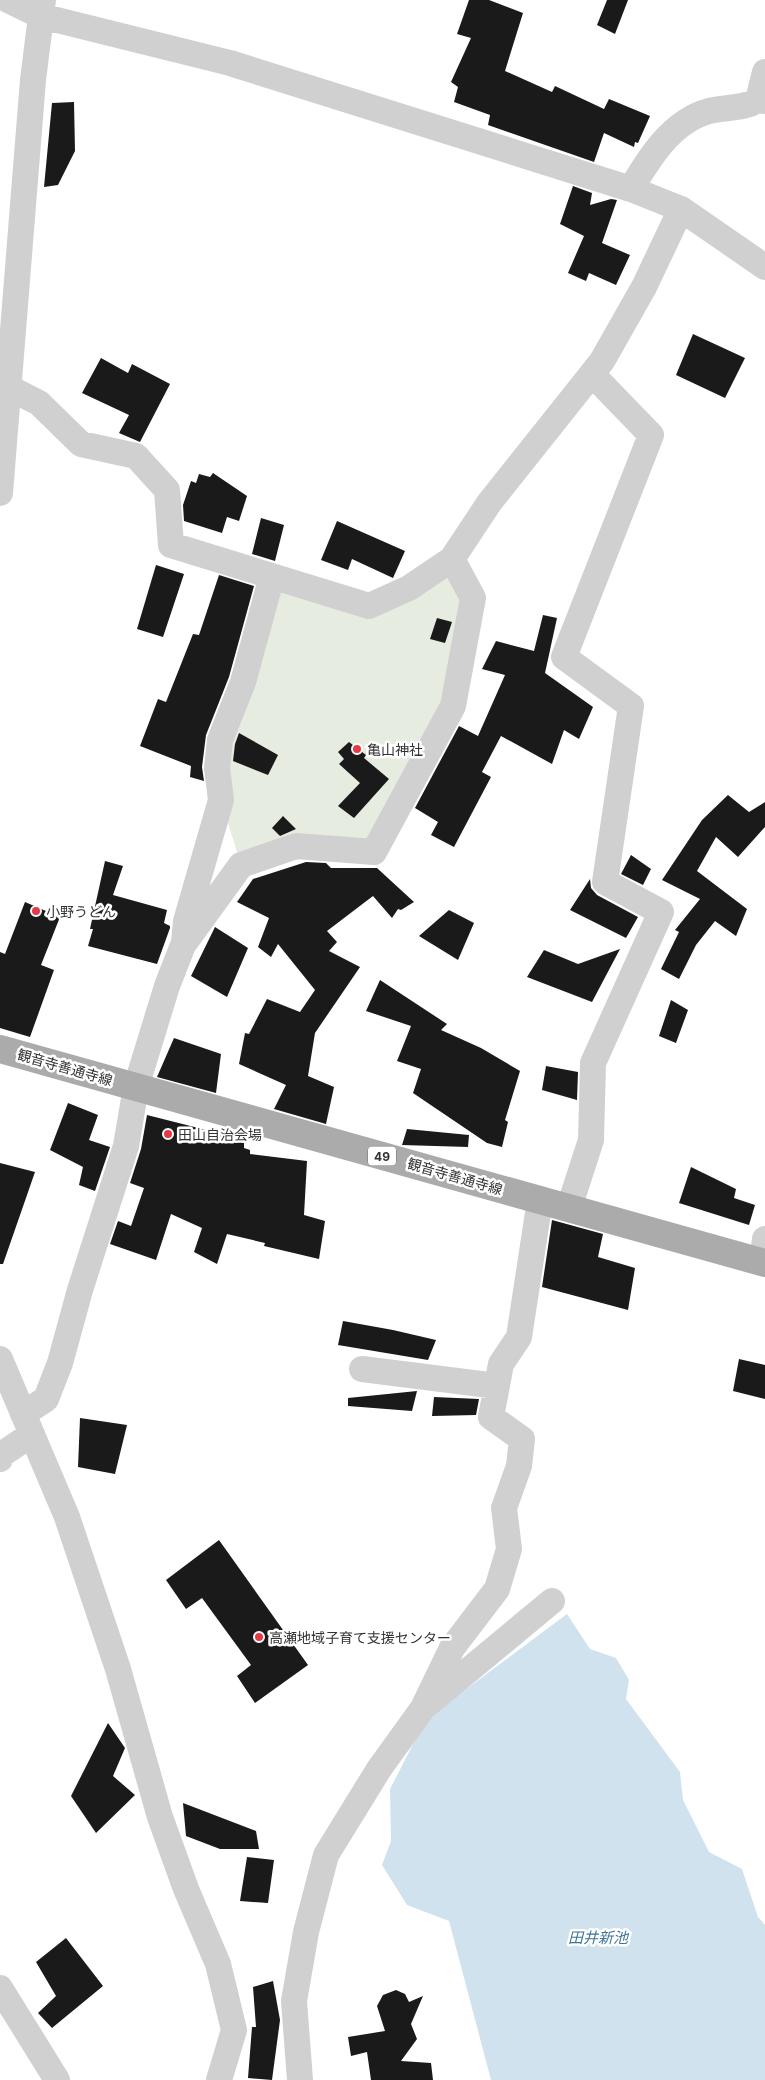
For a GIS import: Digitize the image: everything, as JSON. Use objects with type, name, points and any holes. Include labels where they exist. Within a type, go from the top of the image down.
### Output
[{"type":"main road","name":"観音寺善通寺線","points":[[0,1049],[569,1208],[764,1254]]},
{"type":"street","points":[[8,0],[42,8],[230,63],[631,189],[681,209],[765,267]]},
{"type":"street","points":[[0,493],[4,385],[33,80],[42,8]]},
{"type":"street","points":[[631,189],[651,155],[681,124],[708,111],[751,105],[762,100],[765,72]]},
{"type":"street","points":[[4,385],[39,403],[81,444],[136,456],[167,490],[171,545],[369,606],[409,588],[452,559],[489,503],[602,361],[633,308],[681,209]]},
{"type":"street","points":[[569,1208],[591,1140],[593,1063],[661,912],[605,882],[631,706],[564,657],[651,435],[592,374]]},
{"type":"street","points":[[0,1456],[28,1424],[46,1399],[60,1363],[80,1290],[126,1146],[136,1087],[167,986],[184,945],[241,864],[296,846],[374,852],[453,706],[473,598],[452,559]]},
{"type":"street","points":[[184,945],[186,920],[221,800],[217,768],[220,740],[243,682],[272,576]]},
{"type":"street","points":[[300,2080],[294,2001],[306,1932],[326,1855],[379,1769],[423,1708],[452,1648],[497,1589],[509,1549],[504,1508],[519,1466],[522,1439],[491,1417],[501,1364],[519,1338],[540,1200]]},
{"type":"street","points":[[0,1359],[67,1517],[115,1660],[167,1835],[186,1890],[218,1964],[234,2030],[219,2080]]},
{"type":"street","points":[[362,1369],[497,1386]]},
{"type":"street","points":[[423,1708],[552,1601]]},
{"type":"street","points":[[0,1988],[57,2080]]},
{"type":"shaded area","points":[[452,559],[473,598],[453,706],[374,852],[241,865],[221,800],[217,768],[272,576],[369,606]]},
{"type":"water","name":"田井新池","points":[[567,1614],[590,1649],[616,1658],[629,1680],[626,1699],[680,1772],[683,1800],[709,1852],[742,1869],[758,1917],[765,1925],[765,2080],[491,2080],[449,1921],[407,1905],[382,1865],[391,1841],[390,1789],[426,1719]]},
{"type":"building","points":[[469,0],[489,0],[523,13],[505,71],[552,92],[555,86],[604,109],[609,99],[650,116],[638,143],[635,142],[634,147],[604,133],[594,162],[488,125],[490,115],[454,102],[458,87],[451,82],[471,38],[457,34]]},
{"type":"building","points":[[607,0],[628,0],[615,34],[597,25]]},
{"type":"building","points":[[74,102],[75,151],[58,185],[44,187],[52,103]]},
{"type":"building","points":[[573,186],[592,193],[590,205],[611,199],[617,200],[602,243],[630,255],[616,285],[589,273],[586,281],[568,273],[584,236],[560,224]]},
{"type":"building","points":[[693,334],[745,358],[725,398],[676,375]]},
{"type":"building","points":[[101,358],[128,373],[132,364],[170,384],[140,442],[119,433],[129,415],[82,393]]},
{"type":"building","points":[[213,473],[247,496],[239,521],[227,517],[222,533],[184,521],[183,505],[191,481],[196,483],[199,474],[210,477]]},
{"type":"building","points":[[261,518],[284,525],[275,561],[252,554]]},
{"type":"building","points":[[337,521],[405,551],[393,578],[352,559],[348,570],[321,560]]},
{"type":"building","points":[[156,565],[184,574],[163,637],[137,629]]},
{"type":"building","points":[[219,575],[254,586],[229,677],[206,735],[202,767],[204,781],[190,777],[191,766],[140,746],[158,699],[166,702],[193,634],[199,635]]},
{"type":"building","points":[[543,615],[557,618],[545,673],[593,707],[579,739],[564,730],[552,764],[501,736],[482,772],[491,777],[454,847],[431,835],[438,822],[415,808],[459,726],[478,736],[505,675],[482,669],[496,641],[534,651]]},
{"type":"building","points":[[437,618],[452,622],[445,643],[430,639]]},
{"type":"building","points":[[239,733],[278,755],[268,775],[233,761],[235,744]]},
{"type":"building","points":[[349,742],[366,755],[364,758],[389,779],[354,818],[338,806],[360,783],[339,764],[344,759],[338,752]]},
{"type":"building","points":[[728,795],[749,812],[765,802],[765,827],[738,857],[716,837],[697,871],[747,909],[736,936],[715,921],[696,945],[679,979],[661,969],[679,932],[675,930],[700,899],[662,880],[702,820]]},
{"type":"building","points":[[283,816],[296,829],[280,836],[272,828]]},
{"type":"building","points":[[631,855],[651,869],[643,885],[621,874]]},
{"type":"building","points":[[105,861],[123,866],[113,895],[167,910],[164,923],[170,926],[170,928],[157,964],[88,946],[93,929],[90,929]]},
{"type":"building","points":[[306,862],[326,863],[331,868],[377,868],[414,902],[401,910],[398,909],[392,918],[373,896],[327,931],[337,942],[329,951],[360,967],[315,1033],[308,1076],[334,1087],[326,1124],[274,1109],[286,1085],[239,1064],[245,1033],[249,1034],[267,999],[300,1012],[315,990],[278,944],[271,957],[258,947],[269,918],[237,902],[253,879]]},
{"type":"building","points":[[590,879],[591,888],[597,895],[638,917],[626,938],[570,910]]},
{"type":"building","points":[[25,902],[60,917],[41,965],[54,970],[30,1037],[0,1028],[0,952],[5,954]]},
{"type":"building","points":[[449,910],[474,923],[458,960],[419,936]]},
{"type":"building","points":[[215,927],[248,948],[227,997],[191,976]]},
{"type":"building","points":[[620,949],[592,1002],[527,977],[544,950],[578,964]]},
{"type":"building","points":[[380,980],[447,1024],[441,1030],[481,1048],[520,1071],[505,1120],[508,1122],[502,1147],[487,1143],[413,1093],[421,1069],[397,1061],[411,1026],[366,1011]]},
{"type":"building","points":[[671,1000],[688,1010],[676,1043],[659,1036]]},
{"type":"building","points":[[174,1038],[221,1054],[216,1093],[157,1077]]},
{"type":"building","points":[[546,1066],[578,1072],[577,1100],[542,1090]]},
{"type":"building","points":[[68,1103],[98,1115],[89,1140],[110,1147],[95,1191],[79,1185],[83,1167],[50,1150]]},
{"type":"building","points":[[147,1115],[234,1137],[235,1140],[244,1143],[244,1148],[250,1150],[250,1154],[307,1161],[304,1215],[325,1221],[319,1259],[264,1246],[265,1243],[227,1234],[217,1264],[194,1252],[202,1228],[171,1214],[156,1260],[110,1244],[118,1221],[131,1226],[144,1188],[130,1183],[141,1149]]},
{"type":"building","points":[[407,1129],[469,1135],[468,1147],[402,1145]]},
{"type":"building","points":[[0,1163],[35,1172],[3,1264],[0,1264]]},
{"type":"building","points":[[691,1167],[736,1189],[734,1198],[755,1205],[749,1225],[679,1203]]},
{"type":"building","points":[[552,1220],[603,1234],[598,1257],[635,1268],[628,1310],[542,1287]]},
{"type":"building","points":[[343,1321],[436,1340],[428,1360],[338,1345]]},
{"type":"building","points":[[739,1359],[765,1365],[765,1399],[733,1391]]},
{"type":"building","points":[[417,1391],[412,1411],[348,1406],[348,1398]]},
{"type":"building","points":[[434,1397],[479,1399],[476,1415],[432,1416]]},
{"type":"building","points":[[80,1418],[127,1425],[115,1474],[78,1467]]},
{"type":"building","name":"高瀬地域子育て支援センター","points":[[219,1540],[308,1665],[255,1703],[237,1676],[251,1665],[202,1598],[186,1609],[166,1580]]},
{"type":"building","points":[[108,1723],[125,1748],[113,1776],[135,1795],[96,1833],[71,1796]]},
{"type":"building","points":[[183,1803],[256,1831],[259,1849],[220,1849],[186,1836]]},
{"type":"building","points":[[247,1857],[274,1860],[268,1903],[240,1901]]},
{"type":"building","points":[[66,1938],[103,1986],[52,2028],[38,2013],[56,1996],[36,1962]]},
{"type":"building","points":[[273,1981],[280,2020],[272,2080],[248,2078],[252,2027],[256,2027],[253,1987]]},
{"type":"building","points":[[396,1990],[405,1994],[409,2002],[423,1996],[411,2024],[417,2039],[401,2061],[431,2063],[433,2080],[371,2080],[367,2052],[351,2056],[348,2037],[385,2031],[377,2006],[383,1995]]},
{"type":"place","name":"亀山神社","points":[[357,749]]},
{"type":"place","name":"小野うどん","points":[[36,911]]},
{"type":"place","name":"田山自治会場","points":[[168,1134]]},
{"type":"place","name":"高瀬地域子育て支援センター","points":[[259,1637]]}]
